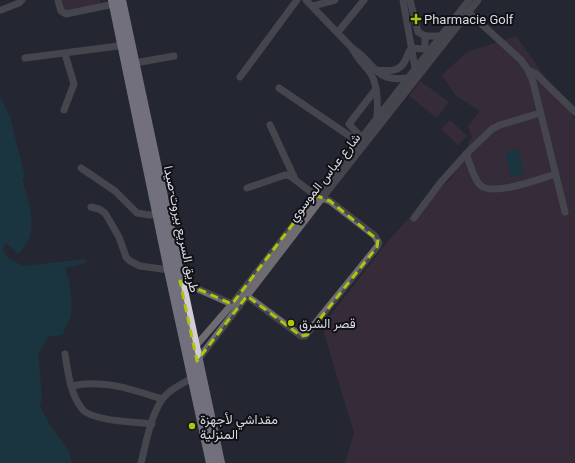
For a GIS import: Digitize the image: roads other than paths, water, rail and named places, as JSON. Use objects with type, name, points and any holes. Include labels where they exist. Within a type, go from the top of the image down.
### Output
[{"type":"highway","name":"طريق السريع بيروت-صيدا","points":[[116,1],[127,45],[169,270],[211,463]]},
{"type":"highway","name":"طريق السريع بيروت-صيدا","points":[[127,45],[135,64],[194,348],[220,463]]},
{"type":"street","points":[[1,10],[20,3],[22,0]]},
{"type":"street","points":[[58,0],[62,11],[66,14],[116,1]]},
{"type":"street","points":[[240,77],[297,0]]},
{"type":"street","points":[[306,0],[352,48],[360,53],[375,70],[387,79],[407,78]]},
{"type":"street","points":[[313,6],[335,0]]},
{"type":"street","points":[[338,32],[364,0]]},
{"type":"street","points":[[403,0],[415,68]]},
{"type":"street","points":[[410,0],[418,32],[426,36],[441,36]]},
{"type":"street","name":"شارع عباس الموسوي","points":[[188,356],[319,196],[466,10],[469,0]]},
{"type":"street","name":"شارع عباس الموسوي","points":[[162,399],[191,374],[197,361],[247,296],[359,139],[407,78],[441,36],[466,10],[478,0]]},
{"type":"street","points":[[466,10],[521,60],[528,70],[533,82],[564,212]]},
{"type":"street","points":[[412,48],[424,48],[426,45],[426,36]]},
{"type":"street","points":[[25,58],[66,54],[127,45]]},
{"type":"street","points":[[352,48],[356,57],[371,74],[376,89],[377,116]]},
{"type":"street","points":[[375,70],[392,71],[398,69],[404,64],[412,48]]},
{"type":"street","points":[[64,110],[71,96],[74,84],[66,54]]},
{"type":"street","points":[[135,64],[174,56]]},
{"type":"street","points":[[528,70],[536,74],[575,112]]},
{"type":"street","points":[[279,88],[359,139]]},
{"type":"street","points":[[359,139],[349,126],[349,122],[376,89]]},
{"type":"street","points":[[414,218],[440,183],[466,154],[492,130],[500,125],[540,113]]},
{"type":"street","points":[[270,125],[295,179]]},
{"type":"street","points":[[466,154],[477,182],[481,186],[490,190],[503,189],[555,174]]},
{"type":"street","points":[[81,168],[115,191],[137,213],[149,215],[158,214]]},
{"type":"street","points":[[247,188],[285,175],[295,179],[375,236],[378,240],[377,247],[305,336],[297,334],[247,296]]},
{"type":"street","points":[[91,207],[100,209],[104,213],[119,237],[126,257],[130,261],[140,266],[169,270]]},
{"type":"street","points":[[180,281],[232,304]]},
{"type":"street","points":[[65,354],[71,386],[75,398],[83,410],[90,415],[152,424]]},
{"type":"street","points":[[71,386],[91,384],[119,385],[162,399],[152,424],[141,463]]},
{"type":"water","points":[[0,97],[10,117],[25,177],[22,178],[28,198],[31,218],[29,238],[25,246],[18,254],[6,243],[3,248],[5,254],[9,259],[24,266],[85,259],[85,263],[65,268],[70,286],[72,306],[70,318],[63,335],[49,336],[38,353],[42,397],[40,407],[50,425],[69,451],[72,463],[0,463]]},
{"type":"water","points":[[518,149],[524,174],[511,177],[505,152]]},
{"type":"place","name":"Pharmacie Golf","points":[[416,19]]},
{"type":"place","name":"قصر الشرق","points":[[291,323]]},
{"type":"place","name":"مقداشي لأجهزة المنزلية","points":[[192,426]]}]
